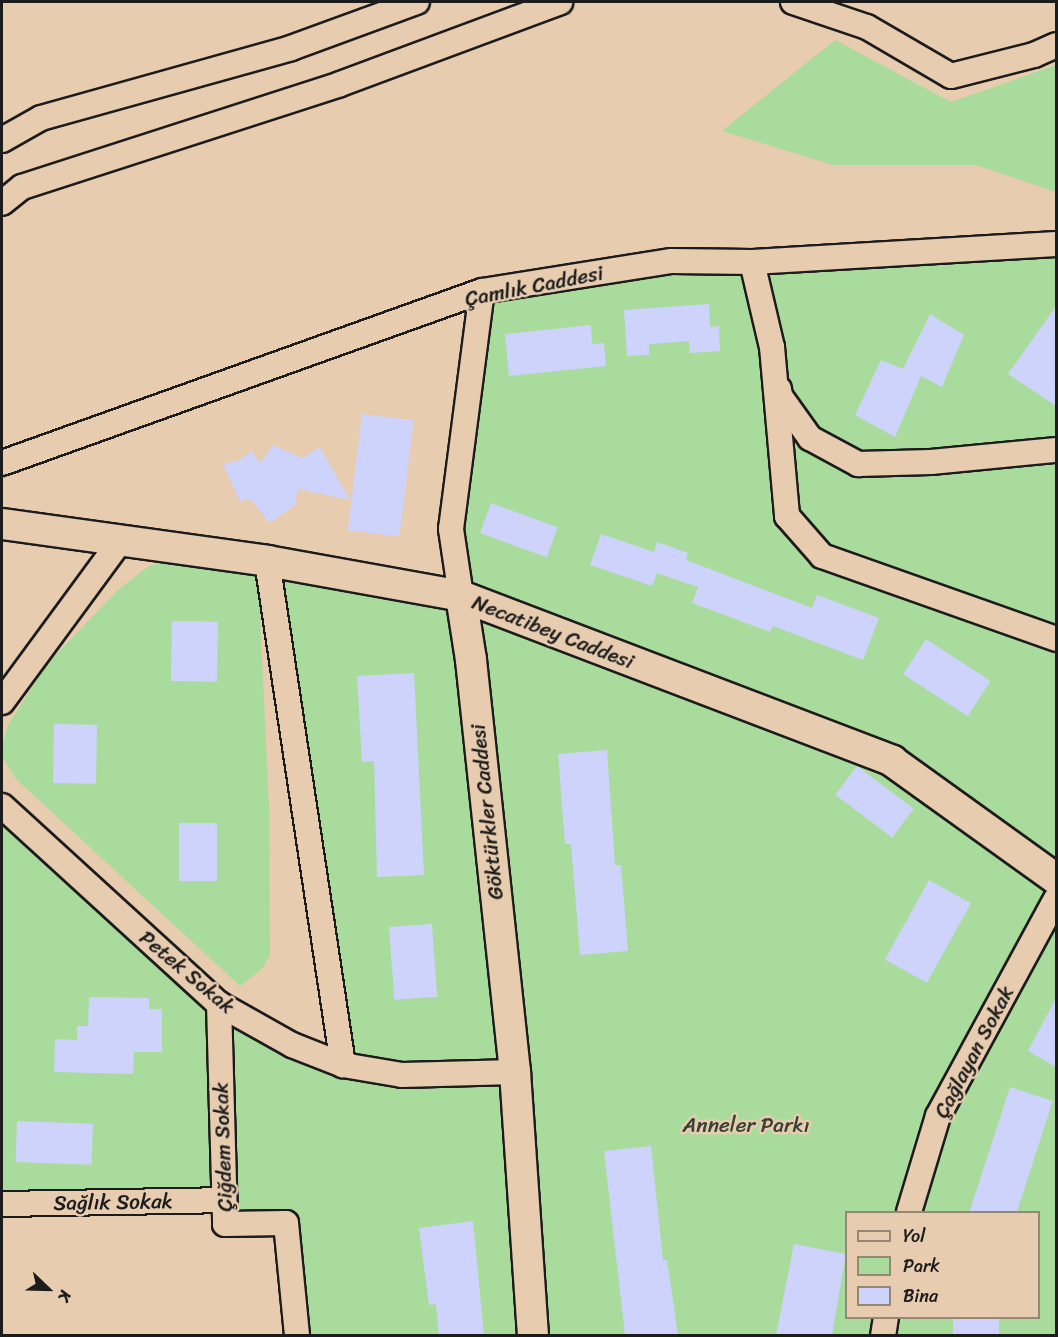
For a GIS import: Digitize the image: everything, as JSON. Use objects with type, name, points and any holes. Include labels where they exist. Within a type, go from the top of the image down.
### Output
[{"type":"street","points":[[2,141],[41,118],[291,48],[417,2]]},
{"type":"street","points":[[2,201],[22,187],[340,84],[560,2]]},
{"type":"street","points":[[793,2],[867,27],[951,76],[1034,55],[1056,45]]},
{"type":"street","name":"Çamlık Caddesi","points":[[2,463],[482,291],[672,261],[752,262],[1056,244]]},
{"type":"street","points":[[752,262],[772,347],[780,396],[810,438],[858,464],[931,462],[1056,450]]},
{"type":"street","name":"Göktürkler Caddesi","points":[[482,291],[451,529],[471,660],[515,1072],[533,1335]]},
{"type":"street","points":[[772,347],[787,516],[822,556],[1056,639]]},
{"type":"street","name":"Necatibey Caddesi","points":[[2,524],[267,561],[461,596],[892,761],[1056,879]]},
{"type":"street","points":[[2,702],[121,540]]},
{"type":"street","points":[[267,561],[343,1065]]},
{"type":"street","name":"Petek Sokak","points":[[2,806],[219,1004],[292,1045],[343,1065],[402,1075],[515,1072]]},
{"type":"street","name":"Çağlayan Sokak","points":[[909,1211],[938,1116],[1056,899]]},
{"type":"street","name":"Çiğdem Sokak","points":[[219,1004],[225,1224],[286,1223],[297,1335]]},
{"type":"street","name":"Sağlık Sokak","points":[[2,1204],[224,1200]]},
{"type":"street","points":[[883,1335],[886,1319]]},
{"type":"green space","points":[[835,40],[951,102],[1056,65],[1056,192],[976,165],[833,165],[722,131]]},
{"type":"green space","name":"Anneler Parkı","points":[[1056,244],[1056,1335],[297,1335],[286,1223],[225,1224],[224,1201],[2,1204],[2,806],[219,1004],[342,1065],[267,561],[461,596],[451,529],[482,291],[672,261]]},
{"type":"green space","points":[[165,563],[258,570],[269,809],[270,954],[263,968],[240,986],[16,779],[3,758],[3,742],[8,725],[48,663],[117,591],[150,565]]},
{"type":"building","points":[[709,304],[710,327],[719,326],[720,351],[690,353],[689,341],[649,344],[649,355],[627,356],[624,310]]},
{"type":"building","points":[[1056,306],[1056,406],[1008,374]]},
{"type":"building","points":[[930,314],[964,335],[942,387],[921,376],[895,437],[855,415],[881,360],[903,369]]},
{"type":"building","points":[[591,325],[592,344],[604,343],[606,366],[509,376],[505,334]]},
{"type":"building","points":[[362,414],[414,420],[399,536],[348,530]]},
{"type":"building","points":[[273,445],[302,458],[320,447],[350,500],[298,489],[295,505],[269,523],[251,499],[240,501],[223,464],[239,460],[252,451],[260,463]]},
{"type":"building","points":[[491,503],[558,527],[547,557],[480,533]]},
{"type":"building","points":[[601,534],[654,552],[657,542],[688,553],[686,560],[812,608],[817,595],[879,618],[863,660],[773,626],[770,632],[692,603],[698,587],[657,573],[652,586],[590,565]]},
{"type":"building","points":[[172,621],[218,622],[217,682],[171,681]]},
{"type":"building","points":[[926,639],[991,681],[968,716],[903,674]]},
{"type":"building","points":[[414,673],[424,875],[377,877],[374,761],[362,762],[357,676]]},
{"type":"building","points":[[54,724],[97,725],[96,784],[53,783]]},
{"type":"building","points":[[607,750],[615,865],[621,865],[628,951],[580,955],[571,844],[565,844],[558,754]]},
{"type":"building","points":[[857,766],[914,809],[892,837],[835,795]]},
{"type":"building","points":[[179,823],[217,823],[217,881],[179,881]]},
{"type":"building","points":[[929,880],[971,903],[927,983],[885,960]]},
{"type":"building","points":[[432,924],[437,997],[394,1000],[389,927]]},
{"type":"building","points":[[89,997],[149,998],[149,1009],[162,1009],[162,1052],[134,1052],[133,1074],[54,1072],[55,1039],[77,1040],[77,1026],[88,1026]]},
{"type":"building","points":[[1056,998],[1056,1067],[1028,1051]]},
{"type":"building","points":[[1010,1087],[1053,1101],[1017,1211],[970,1211]]},
{"type":"building","points":[[17,1121],[93,1124],[92,1165],[16,1162]]},
{"type":"building","points":[[651,1146],[663,1260],[667,1260],[678,1335],[625,1335],[604,1151]]},
{"type":"building","points":[[473,1221],[484,1335],[439,1335],[436,1304],[429,1305],[419,1228]]},
{"type":"building","points":[[794,1244],[845,1254],[832,1335],[776,1335]]},
{"type":"building","points":[[953,1319],[999,1319],[999,1335],[953,1335]]}]
